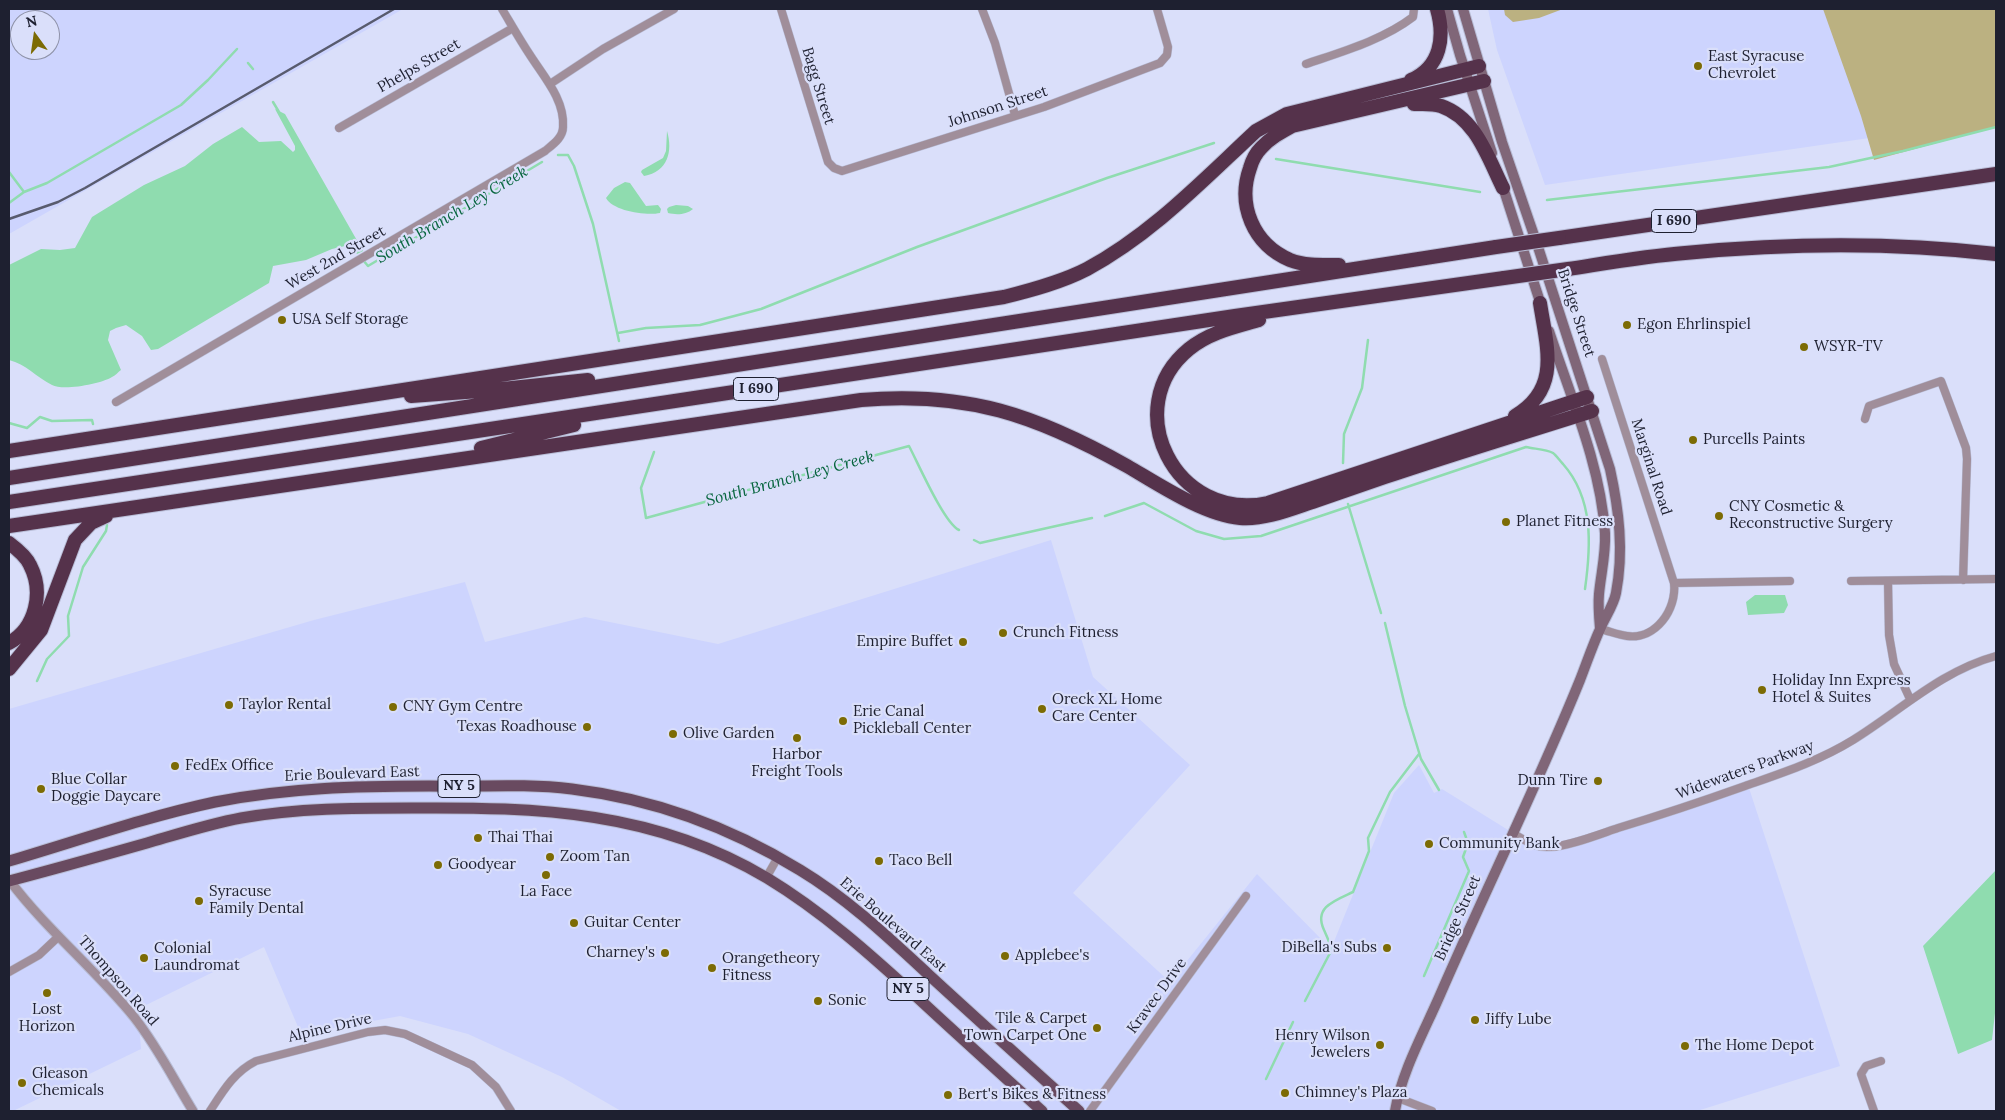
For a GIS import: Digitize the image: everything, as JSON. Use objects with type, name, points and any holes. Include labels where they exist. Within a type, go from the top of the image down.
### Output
[{"type":"highway","points":[[1391,88],[1421,76],[1433,62],[1440,48],[1440,25],[1437,9]]},
{"type":"highway","points":[[9,451],[1004,297],[1029,291],[1086,269],[1126,245],[1166,215],[1256,131],[1271,121],[1288,114],[1479,66]]},
{"type":"highway","points":[[1375,265],[1306,264],[1290,260],[1270,248],[1252,227],[1244,196],[1246,178],[1259,149],[1272,137],[1292,126],[1390,105],[1484,81]]},
{"type":"highway","points":[[1390,105],[1430,104],[1441,106],[1458,115],[1477,134],[1503,188]]},
{"type":"highway","name":"I 690","points":[[9,478],[634,382],[761,360],[1295,279],[1375,265],[1996,173]]},
{"type":"highway","name":"I 690","points":[[9,502],[1235,316],[1682,253],[1793,247],[1879,246],[1996,254]]},
{"type":"highway","points":[[1494,428],[1528,408],[1542,388],[1548,364],[1540,303]]},
{"type":"highway","points":[[1300,308],[1209,336],[1190,348],[1179,359],[1167,377],[1159,402],[1160,440],[1173,468],[1183,480],[1202,494],[1217,501],[1242,506],[1268,503],[1587,397]]},
{"type":"highway","points":[[312,403],[493,390],[761,360]]},
{"type":"highway","points":[[9,526],[861,400],[892,398],[937,399],[986,406],[1040,422],[1073,437],[1209,510],[1240,518],[1259,517],[1284,511],[1592,411]]},
{"type":"highway","points":[[376,472],[454,455],[641,407]]},
{"type":"highway","points":[[9,442],[59,444]]},
{"type":"highway","points":[[9,669],[41,630],[70,549],[84,529],[106,516],[150,505]]},
{"type":"highway","points":[[9,543],[30,563],[36,578],[38,598],[29,623],[9,643]]},
{"type":"main road","name":"Bridge Street","points":[[1447,9],[1573,402],[1601,498],[1605,539],[1599,594],[1600,629]]},
{"type":"main road","name":"Bridge Street","points":[[1395,1111],[1398,1098],[1477,911],[1514,834],[1616,595],[1620,563],[1618,504],[1610,469],[1502,142],[1463,9]]},
{"type":"main road","name":"Erie Boulevard East","points":[[9,861],[178,811],[278,791],[362,786],[530,787],[570,789],[612,796],[684,814],[735,834],[826,886],[867,919],[1079,1111]]},
{"type":"main road","name":"NY 5","points":[[9,880],[206,826],[248,817],[324,809],[524,809],[558,812],[662,831],[710,849],[766,878],[828,920],[866,950],[1042,1111]]},
{"type":"street","points":[[502,9],[550,84],[603,49],[674,9]]},
{"type":"street","name":"Bagg Street","points":[[781,9],[825,153],[828,162],[834,168]]},
{"type":"street","points":[[982,9],[995,43],[1015,116]]},
{"type":"street","name":"Johnson Street","points":[[834,168],[842,171],[849,170],[1015,116],[1160,63],[1166,57],[1168,47],[1157,9]]},
{"type":"street","points":[[1306,64],[1358,45],[1406,23],[1413,17],[1414,9]]},
{"type":"street","name":"Phelps Street","points":[[339,128],[513,28]]},
{"type":"street","name":"West 2nd Street","points":[[116,402],[545,152],[557,141],[562,131],[561,110],[550,84]]},
{"type":"street","name":"Marginal Road","points":[[1602,359],[1674,583]]},
{"type":"street","points":[[1866,419],[1868,406],[1941,381],[1966,448],[1962,580]]},
{"type":"street","points":[[1851,581],[1996,579]]},
{"type":"street","points":[[1600,629],[1627,636],[1638,636],[1650,631],[1659,624],[1670,608],[1675,593],[1674,583],[1790,581]]},
{"type":"street","points":[[1888,581],[1889,635],[1894,664],[1910,699]]},
{"type":"street","name":"Widewaters Parkway","points":[[1514,834],[1535,846],[1558,846],[1671,811],[1771,777],[1823,756],[1853,740],[1910,699],[1962,669],[1996,656]]},
{"type":"street","points":[[766,878],[778,857]]},
{"type":"street","name":"Thompson Road","points":[[9,880],[58,937],[134,1017],[153,1044],[193,1111]]},
{"type":"street","name":"Kravec Drive","points":[[1090,1111],[1246,896]]},
{"type":"street","points":[[9,972],[39,955],[58,937]]},
{"type":"street","name":"Alpine Drive","points":[[210,1111],[233,1076],[243,1067],[256,1061],[368,1032],[385,1030],[417,1038],[472,1065],[496,1087],[511,1111]]},
{"type":"street","points":[[1874,1111],[1861,1074],[1866,1066],[1881,1062]]},
{"type":"street","points":[[1398,1098],[1432,1111]]},
{"type":"shaded area","points":[[9,9],[403,9],[9,234]]},
{"type":"shaded area","points":[[1488,9],[1848,9],[1890,135],[1545,185],[1497,50]]},
{"type":"shaded area","points":[[1504,9],[1563,9],[1539,18],[1513,22],[1505,15]]},
{"type":"shaded area","points":[[1823,9],[1996,9],[1996,127],[1874,160],[1861,116]]},
{"type":"shaded area","points":[[275,109],[285,114],[363,251],[357,254],[345,246],[332,249],[306,260],[273,266],[269,283],[158,349],[151,350],[142,336],[126,325],[110,331],[108,340],[121,370],[107,380],[82,386],[57,387],[46,382],[21,364],[9,360],[9,265],[41,249],[60,250],[75,248],[92,217],[144,185],[185,166],[213,144],[242,127],[259,142],[281,141],[293,152],[295,146]]},
{"type":"shaded area","points":[[667,131],[669,153],[667,160],[659,170],[644,176],[641,172],[642,170],[663,158],[666,151]]},
{"type":"shaded area","points":[[625,182],[630,183],[646,206],[658,205],[661,209],[660,213],[630,212],[610,202],[606,198],[614,188]]},
{"type":"shaded area","points":[[676,205],[688,206],[693,209],[681,214],[668,213],[667,209],[669,207]]},
{"type":"shaded area","points":[[1051,540],[1093,677],[1190,765],[1073,893],[1170,982],[1257,874],[1331,949],[1394,793],[1419,765],[1434,793],[1442,789],[1521,838],[1549,848],[1748,785],[1840,1066],[1697,1111],[621,1111],[562,1077],[468,1034],[400,1016],[301,1034],[264,947],[138,1009],[141,1049],[13,1111],[9,1111],[9,709],[314,620],[465,582],[485,642],[585,617],[718,644]]},
{"type":"shaded area","points":[[1755,595],[1785,595],[1788,605],[1784,613],[1748,615],[1746,602]]},
{"type":"shaded area","points":[[1996,870],[1996,1004],[1992,1040],[1958,1054],[1923,946]]},
{"type":"waterway","name":"South Branch Ley Creek","points":[[9,172],[24,192],[47,183],[181,105],[237,49]]},
{"type":"waterway","name":"South Branch Ley Creek","points":[[248,63],[253,69]]},
{"type":"waterway","name":"South Branch Ley Creek","points":[[273,102],[279,112]]},
{"type":"waterway","points":[[1547,200],[1829,167],[1903,151],[1996,127]]},
{"type":"waterway","points":[[618,333],[646,328],[700,325],[761,309],[917,247],[1107,178],[1214,143]]},
{"type":"waterway","name":"South Branch Ley Creek","points":[[558,155],[568,155],[574,166],[593,224],[619,341]]},
{"type":"waterway","points":[[1276,159],[1480,192]]},
{"type":"waterway","name":"South Branch Ley Creek","points":[[363,260],[368,266],[542,162]]},
{"type":"waterway","points":[[9,203],[24,192]]},
{"type":"waterway","points":[[1343,463],[1344,434],[1362,388],[1368,340]]},
{"type":"waterway","points":[[9,423],[27,428],[40,417],[52,421],[92,420],[93,424]]},
{"type":"waterway","name":"South Branch Ley Creek","points":[[654,452],[641,488],[646,518],[909,446],[939,505],[953,525],[959,530]]},
{"type":"waterway","points":[[1105,516],[1144,503],[1196,531],[1224,539],[1261,536],[1526,447],[1554,454],[1573,478],[1580,492],[1585,508],[1589,540],[1585,589]]},
{"type":"waterway","points":[[1348,504],[1381,613]]},
{"type":"waterway","points":[[974,540],[980,543],[1092,518]]},
{"type":"waterway","points":[[37,681],[47,659],[69,636],[68,616],[83,567],[106,531],[107,525]]},
{"type":"waterway","points":[[1385,623],[1405,706],[1421,759],[1439,790]]},
{"type":"waterway","points":[[1305,1001],[1330,953],[1329,942],[1321,922],[1324,910],[1333,901],[1353,892],[1369,851],[1368,838],[1390,792],[1419,754]]},
{"type":"waterway","points":[[1424,976],[1469,871],[1463,857],[1468,843],[1464,832]]},
{"type":"waterway","points":[[1266,1079],[1293,1022]]},
{"type":"railway","points":[[9,219],[58,202],[85,188],[394,9]]},
{"type":"place","name":"East Syracuse Chevrolet","points":[[1698,66]]},
{"type":"place","name":"USA Self Storage","points":[[282,320]]},
{"type":"place","name":"Egon Ehrlinspiel","points":[[1627,325]]},
{"type":"place","name":"WSYR-TV","points":[[1804,347]]},
{"type":"place","name":"Purcells Paints","points":[[1693,440]]},
{"type":"place","name":"CNY Cosmetic & Reconstructive Surgery","points":[[1719,516]]},
{"type":"place","name":"Planet Fitness","points":[[1506,522]]},
{"type":"place","name":"Crunch Fitness","points":[[1003,633]]},
{"type":"place","name":"Empire Buffet","points":[[963,642]]},
{"type":"place","name":"Holiday Inn Express Hotel & Suites","points":[[1762,690]]},
{"type":"place","name":"Taylor Rental","points":[[229,705]]},
{"type":"place","name":"CNY Gym Centre","points":[[393,707]]},
{"type":"place","name":"Oreck XL Home Care Center","points":[[1042,709]]},
{"type":"place","name":"Erie Canal Pickleball Center","points":[[843,721]]},
{"type":"place","name":"Texas Roadhouse","points":[[587,727]]},
{"type":"place","name":"Olive Garden","points":[[673,734]]},
{"type":"place","name":"Harbor Freight Tools","points":[[797,738]]},
{"type":"place","name":"FedEx Office","points":[[175,766]]},
{"type":"place","name":"Dunn Tire","points":[[1598,781]]},
{"type":"place","name":"Blue Collar Doggie Daycare","points":[[41,789]]},
{"type":"place","name":"Thai Thai","points":[[478,838]]},
{"type":"place","name":"Community Bank","points":[[1429,844]]},
{"type":"place","name":"Zoom Tan","points":[[550,857]]},
{"type":"place","name":"Taco Bell","points":[[879,861]]},
{"type":"place","name":"Goodyear","points":[[438,865]]},
{"type":"place","name":"La Face","points":[[546,875]]},
{"type":"place","name":"Syracuse Family Dental","points":[[199,901]]},
{"type":"place","name":"Guitar Center","points":[[574,923]]},
{"type":"place","name":"DiBella's Subs","points":[[1387,948]]},
{"type":"place","name":"Charney's","points":[[665,953]]},
{"type":"place","name":"Applebee's","points":[[1005,956]]},
{"type":"place","name":"Colonial Laundromat","points":[[144,958]]},
{"type":"place","name":"Orangetheory Fitness","points":[[712,968]]},
{"type":"place","name":"Lost Horizon","points":[[47,993]]},
{"type":"place","name":"Sonic","points":[[818,1001]]},
{"type":"place","name":"Jiffy Lube","points":[[1475,1020]]},
{"type":"place","name":"Tile & Carpet Town Carpet One","points":[[1097,1028]]},
{"type":"place","name":"Henry Wilson Jewelers","points":[[1380,1045]]},
{"type":"place","name":"The Home Depot","points":[[1685,1046]]},
{"type":"place","name":"Gleason Chemicals","points":[[22,1083]]},
{"type":"place","name":"Chimney's Plaza","points":[[1285,1093]]},
{"type":"place","name":"Bert's Bikes & Fitness","points":[[948,1095]]}]
